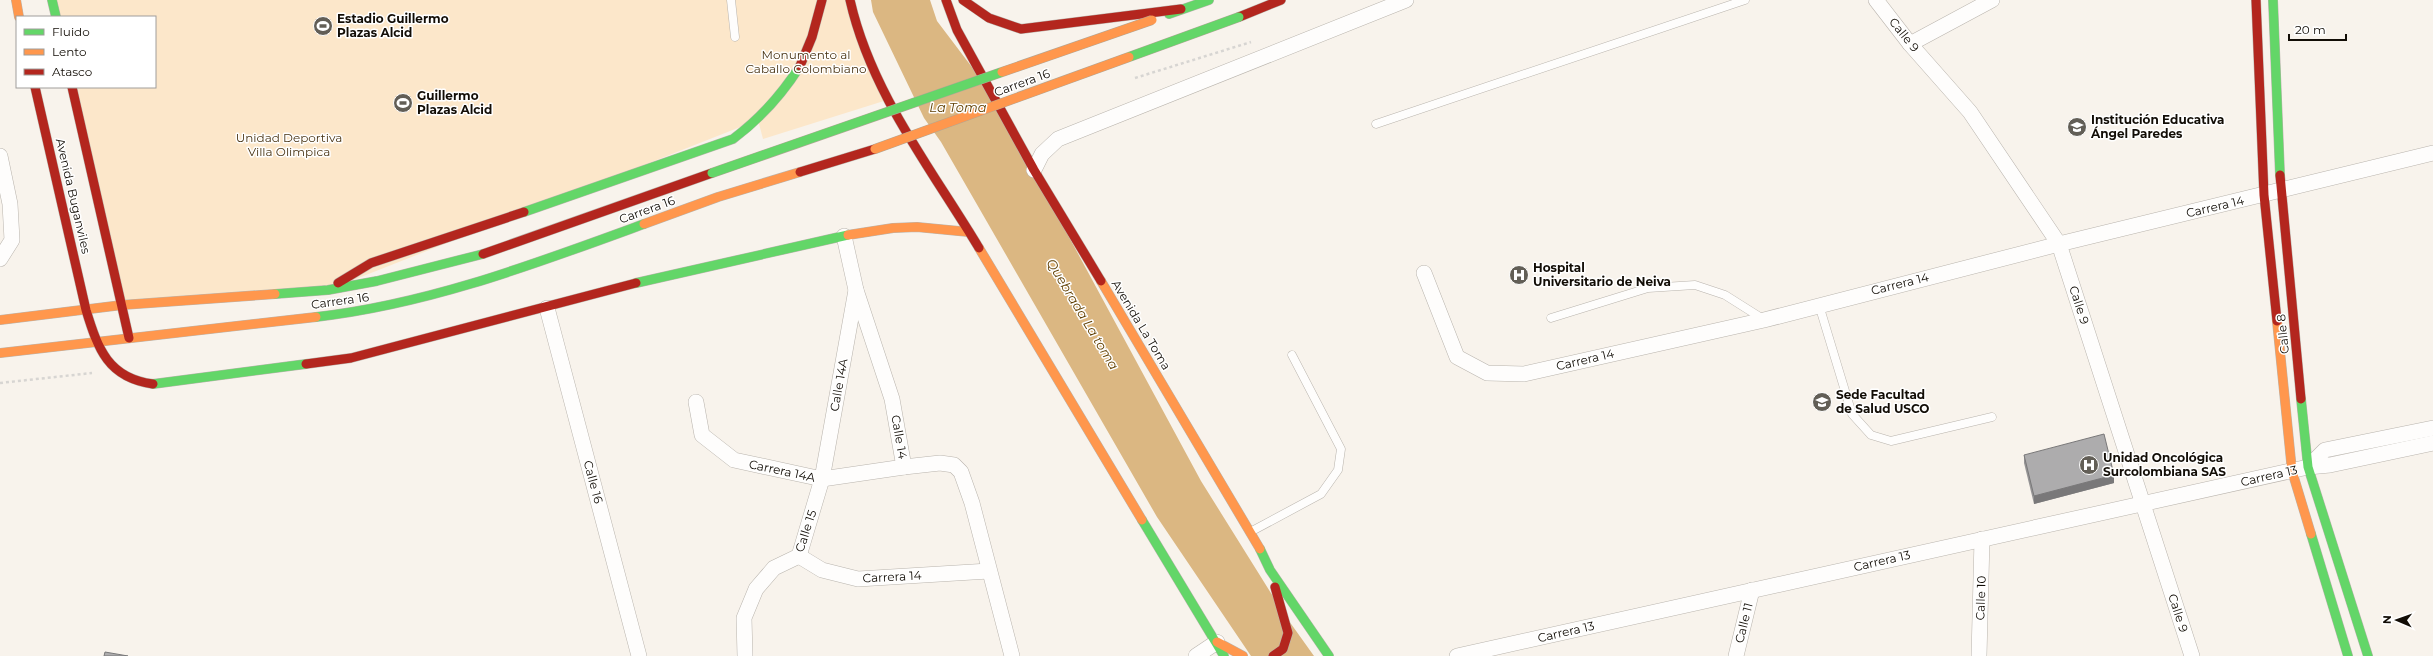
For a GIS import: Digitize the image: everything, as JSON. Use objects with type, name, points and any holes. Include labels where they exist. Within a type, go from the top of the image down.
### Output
[{"type":"main road","points":[[16,0],[20,16]]},
{"type":"main road","points":[[52,0],[56,16]]},
{"type":"main road","points":[[328,290],[371,263],[598,188],[733,139],[758,120],[783,93],[801,64],[812,37],[822,0]]},
{"type":"main road","points":[[850,0],[856,27],[876,80],[901,125],[969,232],[1217,642],[1224,656]]},
{"type":"main road","name":"Avenida La Toma","points":[[946,0],[957,30],[1034,170],[1251,531],[1270,570],[1329,656]]},
{"type":"main road","points":[[962,0],[989,18],[1021,29],[1183,6]]},
{"type":"main road","name":"Carrera 16","points":[[0,320],[122,305],[328,290],[423,271],[491,252],[712,173],[1152,20],[1183,6],[1209,0]]},
{"type":"main road","name":"Carrera 16","points":[[0,353],[327,316],[435,295],[500,276],[718,197],[875,149],[1239,17],[1281,0]]},
{"type":"main road","name":"Calle 8","points":[[2256,0],[2264,195],[2292,471],[2348,656]]},
{"type":"main road","name":"Calle 8","points":[[2273,0],[2281,191],[2308,467],[2368,656]]},
{"type":"main road","name":"Avenida Buganviles","points":[[36,88],[86,310],[96,341],[104,358],[115,371],[142,384],[158,385],[351,358],[547,308],[620,286],[844,236],[893,228],[918,227],[969,232]]},
{"type":"main road","name":"Avenida Buganviles","points":[[72,88],[129,338]]},
{"type":"main road","points":[[1270,570],[1288,633],[1283,649],[1273,656]]},
{"type":"main road","points":[[1217,642],[1243,656]]},
{"type":"street","points":[[1034,170],[1042,154],[1058,139],[1406,0]]},
{"type":"street","name":"Calle 9","points":[[1876,0],[1910,44],[1970,112],[2059,244],[2144,503],[2192,656]]},
{"type":"street","points":[[1910,44],[1992,0]]},
{"type":"street","name":"Carrera 14","points":[[1424,273],[1457,357],[1487,373],[1524,374],[1764,320],[2059,244],[2433,153]]},
{"type":"street","points":[[0,156],[10,204],[12,240],[0,259]]},
{"type":"street","name":"Calle 14","points":[[844,236],[856,290],[892,399],[904,467],[940,463],[954,465],[961,472],[972,503],[1012,656]]},
{"type":"street","name":"Calle 14A","points":[[822,479],[856,290]]},
{"type":"street","name":"Calle 16","points":[[547,308],[638,656]]},
{"type":"street","name":"Carrera 14A","points":[[696,402],[702,435],[734,460],[822,479],[904,467]]},
{"type":"street","name":"Carrera 13","points":[[2308,467],[2325,450],[2433,428]]},
{"type":"street","name":"Carrera 13","points":[[1457,656],[2308,467],[2330,465],[2433,443]]},
{"type":"street","name":"Calle 15","points":[[745,656],[744,618],[756,589],[774,568],[799,556],[822,479]]},
{"type":"street","name":"Calle 10","points":[[1979,656],[1982,539]]},
{"type":"street","name":"Carrera 14","points":[[799,556],[822,570],[858,579],[989,571]]},
{"type":"street","name":"Calle 11","points":[[1736,656],[1752,590]]},
{"type":"street","points":[[1196,656],[1217,642]]},
{"type":"lane","points":[[731,0],[735,37]]},
{"type":"lane","points":[[1376,124],[1745,0]]},
{"type":"lane","points":[[1551,318],[1648,288],[1695,285],[1725,295],[1764,320]]},
{"type":"lane","points":[[1819,305],[1852,414],[1871,435],[1891,441],[1992,417]]},
{"type":"lane","points":[[1251,531],[1321,494],[1338,470],[1341,449],[1292,355]]},
{"type":"path","points":[[1134,79],[1255,41]]},
{"type":"green space","name":"Unidad Deportiva Villa Olimpica","points":[[52,0],[852,0],[887,100],[763,139],[758,120],[328,290],[122,305],[72,88],[156,88],[156,16],[56,16]]},
{"type":"water","name":"La Toma","points":[[871,0],[930,0],[937,21],[990,91],[1201,481],[1284,614],[1314,656],[1251,656],[1157,517],[941,142],[924,118],[873,12]]},
{"type":"building","points":[[2104,434],[2114,475],[2034,496],[2024,455]]},
{"type":"building","points":[[105,652],[128,656],[104,656]]},
{"type":"traffic: fast","points":[[52,0],[56,16]]},
{"type":"traffic: fast","points":[[1169,14],[1209,0]]},
{"type":"traffic: fast","points":[[2273,0],[2280,175]]},
{"type":"traffic: fast","points":[[1129,57],[1239,17]]},
{"type":"traffic: fast","points":[[524,212],[733,139],[753,123],[770,106],[800,66]]},
{"type":"traffic: fast","points":[[712,173],[1002,72]]},
{"type":"traffic: fast","points":[[316,317],[358,311],[442,292],[523,267],[644,224]]},
{"type":"traffic: fast","points":[[636,283],[848,235]]},
{"type":"traffic: fast","points":[[275,294],[328,290],[377,281],[483,254]]},
{"type":"traffic: fast","points":[[153,384],[306,364]]},
{"type":"traffic: fast","points":[[2301,399],[2308,467],[2368,656]]},
{"type":"traffic: fast","points":[[1142,520],[1224,656]]},
{"type":"traffic: fast","points":[[2311,534],[2348,656]]},
{"type":"traffic: fast","points":[[1260,549],[1270,570],[1329,656]]},
{"type":"traffic: slow","points":[[16,0],[19,16]]},
{"type":"traffic: slow","points":[[1002,72],[1152,20]]},
{"type":"traffic: slow","points":[[875,149],[1129,57]]},
{"type":"traffic: slow","points":[[644,224],[718,197],[800,172]]},
{"type":"traffic: slow","points":[[848,235],[893,228],[917,227],[969,232]]},
{"type":"traffic: slow","points":[[979,248],[1142,520]]},
{"type":"traffic: slow","points":[[1101,281],[1260,549]]},
{"type":"traffic: slow","points":[[0,320],[122,305],[275,294]]},
{"type":"traffic: slow","points":[[0,353],[316,317]]},
{"type":"traffic: slow","points":[[2277,321],[2292,471],[2311,534]]},
{"type":"traffic: slow","points":[[1217,642],[1243,656]]},
{"type":"traffic: jam","points":[[800,66],[812,37],[822,0]]},
{"type":"traffic: jam","points":[[850,0],[872,67],[887,98],[904,129],[979,248]]},
{"type":"traffic: jam","points":[[946,0],[957,30],[1034,170],[1101,281]]},
{"type":"traffic: jam","points":[[963,0],[989,18],[1021,29],[1181,9]]},
{"type":"traffic: jam","points":[[1239,17],[1281,0]]},
{"type":"traffic: jam","points":[[2256,0],[2264,195],[2277,321]]},
{"type":"traffic: jam","points":[[35,88],[86,310],[95,337],[107,359],[115,368],[138,381],[153,384]]},
{"type":"traffic: jam","points":[[72,88],[129,338]]},
{"type":"traffic: jam","points":[[800,172],[875,149]]},
{"type":"traffic: jam","points":[[483,254],[712,173]]},
{"type":"traffic: jam","points":[[2280,175],[2301,399]]},
{"type":"traffic: jam","points":[[338,283],[371,263],[524,212]]},
{"type":"traffic: jam","points":[[306,364],[351,358],[636,283]]},
{"type":"traffic: jam","points":[[1273,656],[1283,649],[1288,633],[1275,587]]},
{"type":"place","name":"Estadio Guillermo Plazas Alcid","points":[[323,26]]},
{"type":"place","name":"Guillermo Plazas Alcid","points":[[403,103]]},
{"type":"place","name":"Institución Educativa Ángel Paredes","points":[[2077,127]]},
{"type":"place","name":"Hospital Universitario de Neiva","points":[[1519,275]]},
{"type":"place","name":"Sede Facultad de Salud USCO","points":[[1822,402]]},
{"type":"place","name":"Unidad Oncológica Surcolombiana SAS","points":[[2089,465]]},
{"type":"park label","name":"Monumento al Caballo Colombiano","points":[[806,62]]},
{"type":"water label","name":"Quebrada La toma","points":[[1083,314]]}]
